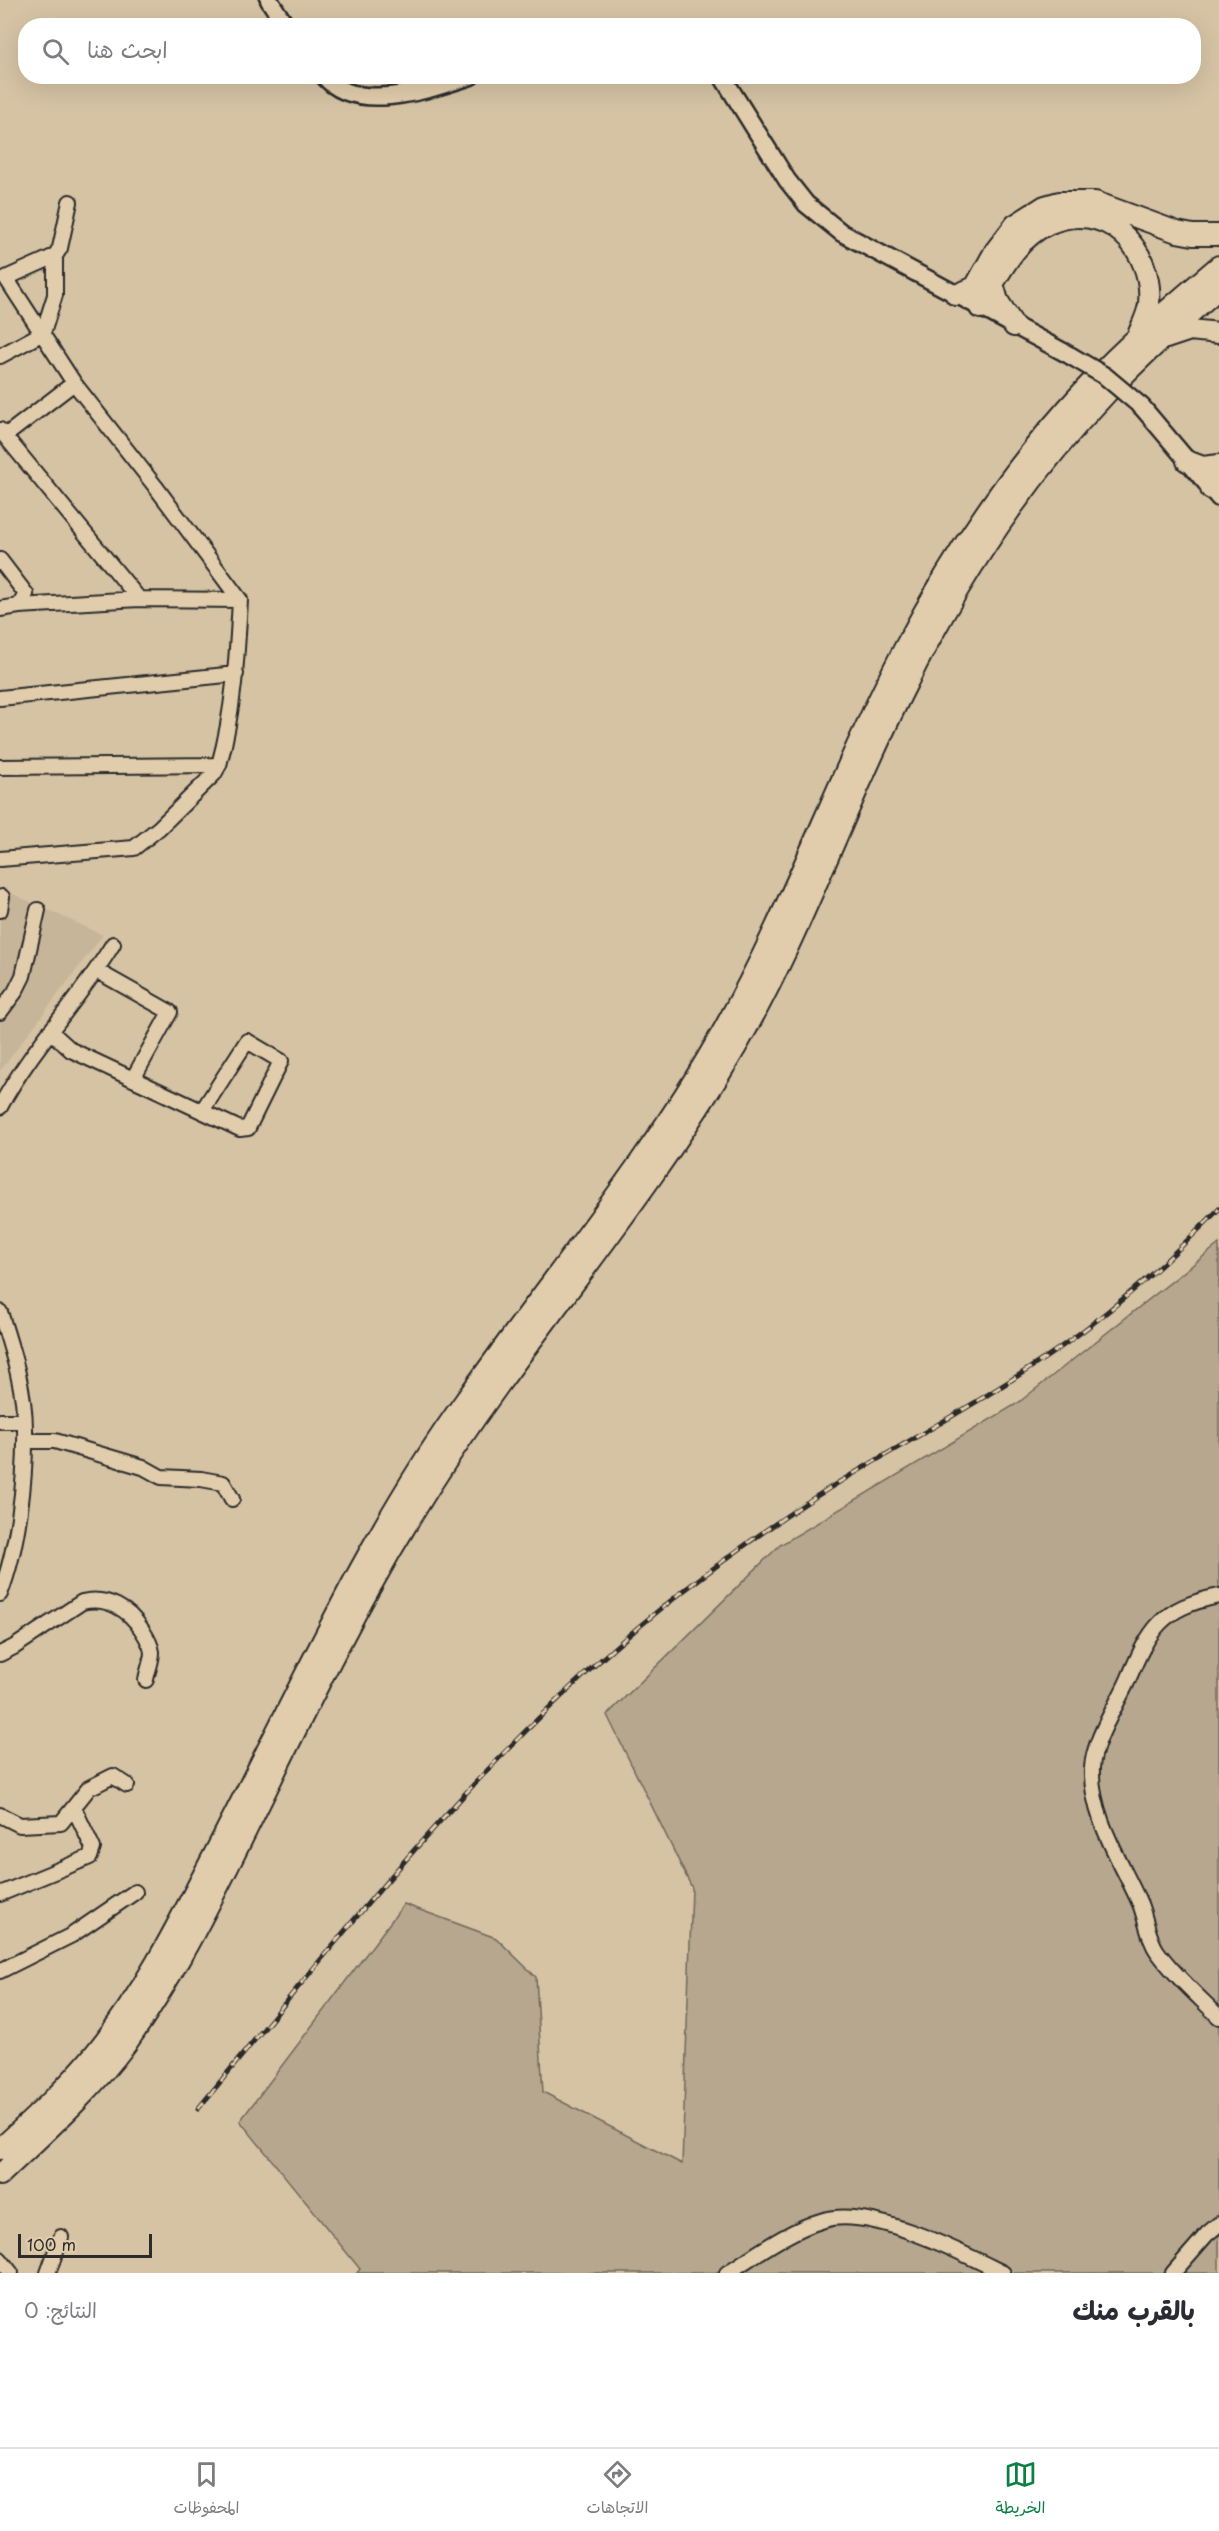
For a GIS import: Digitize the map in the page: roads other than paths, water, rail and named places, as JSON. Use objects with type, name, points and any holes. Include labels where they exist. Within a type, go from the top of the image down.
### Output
[{"type":"highway","points":[[975,295],[995,251],[1015,225],[1045,206],[1059,202],[1095,202],[1177,232],[1193,235],[1219,235]]},
{"type":"highway","points":[[975,295],[1026,238],[1047,225],[1063,219],[1087,218],[1123,232],[1135,245],[1145,264],[1149,307],[1137,338]]},
{"type":"highway","points":[[0,2149],[31,2121],[94,2055],[148,1978],[234,1818],[360,1569],[420,1470],[461,1406],[642,1162],[724,1029],[765,948],[901,655],[944,579],[991,521],[1084,390],[1137,338],[1219,266]]},
{"type":"highway","points":[[1026,473],[1156,344],[1219,288]]},
{"type":"highway","points":[[975,295],[998,301],[1014,326]]},
{"type":"highway","points":[[1156,344],[1177,333],[1190,330],[1219,333]]},
{"type":"highway","points":[[1187,461],[1203,467],[1219,465],[1213,487]]},
{"type":"highway","points":[[0,2175],[75,2104],[101,2075],[150,2007],[192,1938],[365,1596],[407,1524],[493,1392],[604,1245],[676,1142],[737,1046],[784,953],[901,693],[954,596],[991,521]]},
{"type":"main road","points":[[269,0],[281,18]]},
{"type":"main road","points":[[334,84],[344,92],[394,96],[446,84]]},
{"type":"main road","points":[[727,84],[787,180],[814,211],[842,233],[975,295]]},
{"type":"main road","points":[[1014,326],[1105,375],[1142,407],[1187,461],[1213,487]]},
{"type":"street","points":[[0,356],[43,333],[55,295],[55,256],[60,248],[70,202]]},
{"type":"street","points":[[0,859],[134,848],[159,828],[214,774],[219,765],[227,736],[236,674],[240,600],[74,383],[43,333],[3,279],[55,256]]},
{"type":"street","points":[[74,383],[2,433],[139,599]]},
{"type":"street","points":[[0,560],[26,594],[19,606]]},
{"type":"street","points":[[0,609],[139,599],[240,600]]},
{"type":"street","points":[[0,698],[236,674]]},
{"type":"street","points":[[0,767],[219,765]]},
{"type":"street","points":[[0,1012],[15,992],[23,976],[38,910]]},
{"type":"street","points":[[0,1107],[50,1031],[98,971],[113,944]]},
{"type":"street","points":[[98,971],[170,1012],[133,1079]]},
{"type":"street","points":[[50,1031],[71,1050],[240,1129],[248,1128],[281,1061],[247,1041],[202,1111]]},
{"type":"street","points":[[0,1312],[17,1371],[25,1441],[18,1527],[0,1594]]},
{"type":"street","points":[[0,1421],[24,1421]]},
{"type":"street","points":[[25,1441],[55,1441],[142,1467],[161,1478],[201,1479],[223,1483],[232,1499]]},
{"type":"street","points":[[1219,1596],[1198,1601],[1169,1613],[1145,1641],[1107,1725],[1092,1767],[1094,1798],[1103,1824],[1141,1906],[1155,1948],[1177,1976],[1219,2017]]},
{"type":"street","points":[[0,1654],[82,1602],[92,1600],[111,1603],[135,1618],[148,1640],[152,1652],[146,1680]]},
{"type":"street","points":[[0,1815],[20,1825],[61,1823],[89,1788],[113,1776],[127,1785]]},
{"type":"street","points":[[0,1893],[90,1857],[93,1848],[74,1808]]},
{"type":"street","points":[[0,1971],[72,1935],[135,1892]]},
{"type":"street","points":[[727,2273],[781,2240],[825,2219],[863,2218],[945,2244],[1003,2273]]},
{"type":"street","points":[[1173,2273],[1207,2234],[1219,2224]]},
{"type":"street","points":[[48,2273],[61,2237]]},
{"type":"street","points":[[0,2259],[11,2273]]},
{"type":"railway","points":[[198,2109],[426,1837],[486,1771],[614,1648],[682,1592],[791,1513],[1002,1386],[1080,1333],[1142,1283],[1219,1209]]}]
